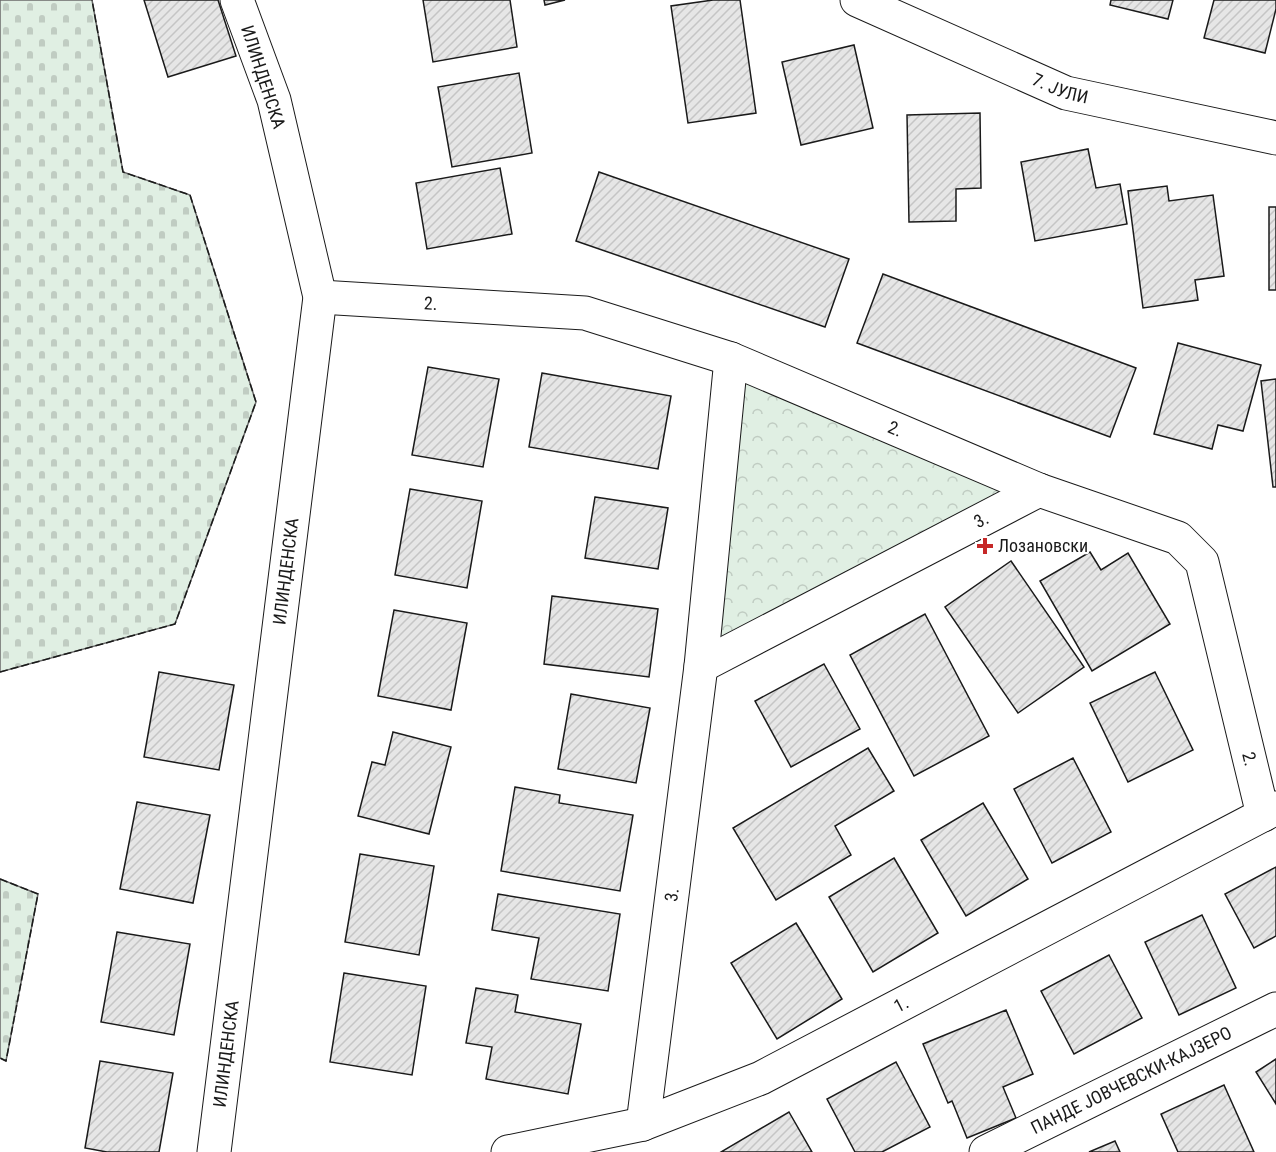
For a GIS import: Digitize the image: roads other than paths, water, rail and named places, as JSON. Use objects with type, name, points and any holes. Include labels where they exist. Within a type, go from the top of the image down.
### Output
[{"type":"street","name":"ИЛИНДЕНСКА","points":[[214,1152],[320,297],[274,99],[237,0]]},
{"type":"street","name":"7. ЈУЛИ","points":[[857,0],[1066,93],[1276,138]]},
{"type":"street","name":"2.","points":[[320,297],[585,313],[731,360],[1040,490],[1178,538],[1202,562],[1269,812]]},
{"type":"street","name":"3.","points":[[644,1124],[701,666],[731,360]]},
{"type":"street","name":"3.","points":[[701,666],[1040,490]]},
{"type":"street","name":"1.","points":[[508,1152],[644,1124],[761,1078],[1269,812]]},
{"type":"street","name":"ПАНДЕ ЈОВЧЕВСКИ-КАЈЗЕРО","points":[[986,1152],[1276,1009]]},
{"type":"place","name":"Лозановски","points":[[985,546]]}]
